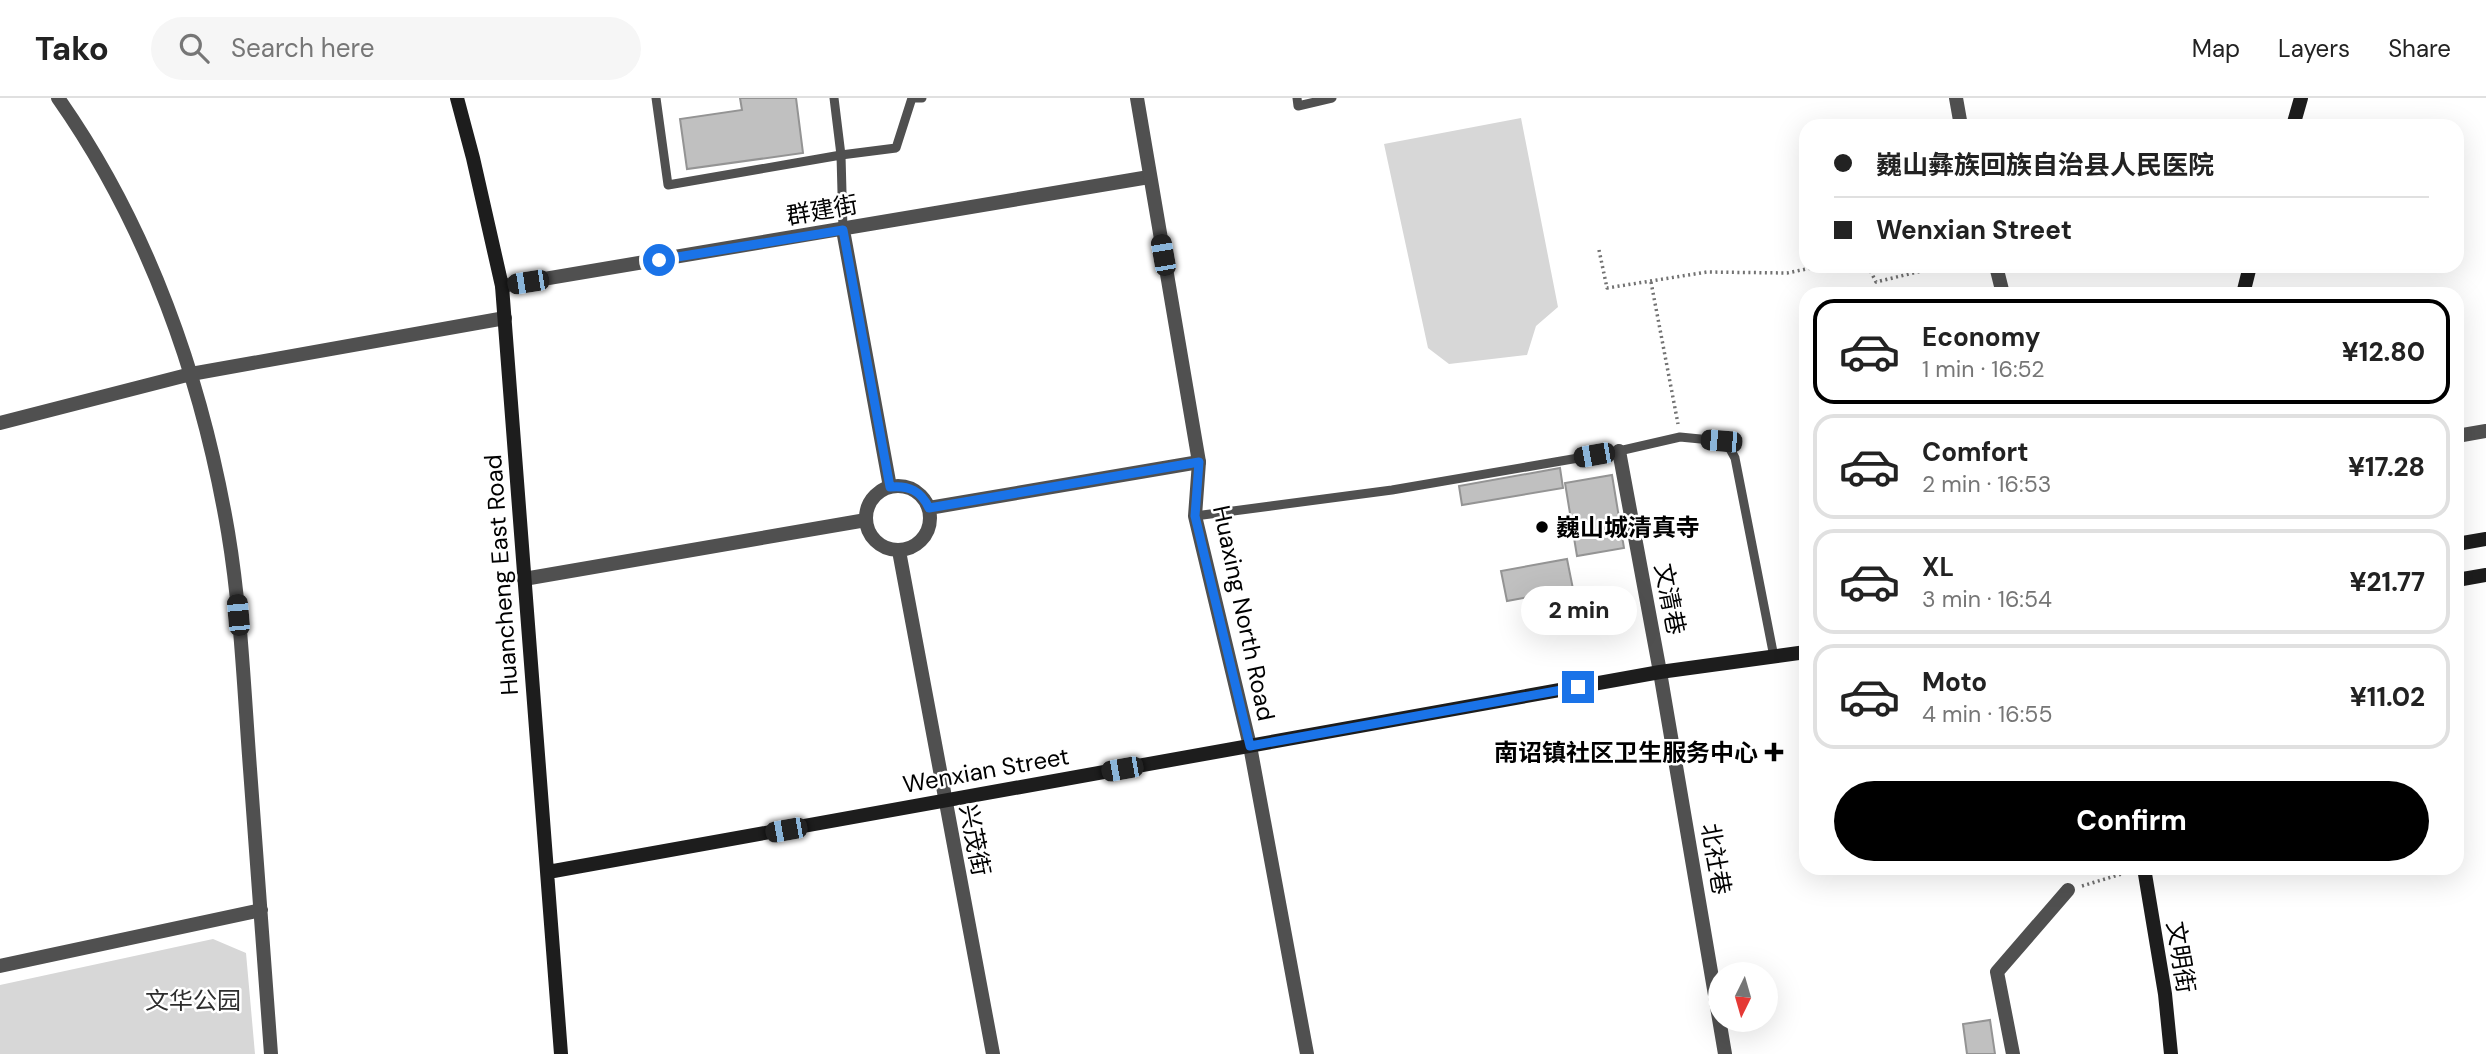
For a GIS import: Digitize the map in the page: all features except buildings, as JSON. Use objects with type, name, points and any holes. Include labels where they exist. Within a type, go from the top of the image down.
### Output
[{"type":"main road","name":"Huancheng East Road","points":[[457,98],[502,286],[561,1054]]},
{"type":"main road","points":[[2294,119],[2301,98]]},
{"type":"main road","points":[[2464,543],[2486,539]]},
{"type":"main road","points":[[2464,579],[2486,575]]},
{"type":"main road","name":"Wenxian Street","points":[[548,872],[1660,672],[1799,653]]},
{"type":"main road","name":"文明街","points":[[2139,875],[2165,994],[2171,1054]]},
{"type":"street","points":[[58,98],[85,136],[134,229],[155,276],[191,374],[218,480],[236,588],[271,1054]]},
{"type":"street","name":"Huaxing North Road","points":[[1137,98],[1199,462],[1195,516],[1250,746],[1307,1054]]},
{"type":"street","points":[[1956,98],[1960,119]]},
{"type":"street","name":"群建街","points":[[502,286],[1149,177]]},
{"type":"street","points":[[843,230],[890,487]]},
{"type":"street","points":[[0,423],[191,374],[505,318]]},
{"type":"street","points":[[2464,435],[2486,430]]},
{"type":"street","name":"文清巷","points":[[1619,451],[1660,672]]},
{"type":"street","points":[[929,508],[1199,462]]},
{"type":"street","points":[[890,487],[909,488],[925,499],[929,508],[929,528],[925,537],[909,549],[899,551],[889,550],[873,538],[866,520],[870,503],[890,487]]},
{"type":"street","points":[[524,579],[866,520]]},
{"type":"street","name":"兴茂街","points":[[899,551],[993,1054]]},
{"type":"street","name":"北社巷","points":[[1660,672],[1725,1054]]},
{"type":"street","points":[[2013,1054],[1997,972],[2068,890]]},
{"type":"street","points":[[0,966],[261,910]]},
{"type":"lane","points":[[656,98],[668,185],[896,148],[912,98],[922,98]]},
{"type":"lane","points":[[834,98],[841,155],[843,230]]},
{"type":"lane","points":[[1297,98],[1298,106],[1332,98]]},
{"type":"lane","points":[[1195,516],[1392,490],[1619,451],[1680,437],[1721,441],[1728,445],[1735,458],[1774,656]]},
{"type":"path","points":[[1599,250],[1607,288],[1707,272],[1787,274],[1799,271]]},
{"type":"path","points":[[1872,273],[1876,282],[1913,273]]},
{"type":"path","points":[[1651,282],[1680,437]]},
{"type":"path","points":[[2068,890],[2120,875]]},
{"type":"green space","points":[[1521,118],[1558,307],[1536,326],[1527,355],[1449,364],[1428,348],[1384,144]]},
{"type":"green space","name":"文华公园","points":[[213,939],[246,953],[255,1054],[0,1054],[0,985]]},
{"type":"place","name":"巍山城清真寺","points":[[1542,527]]},
{"type":"place","name":"南诏镇社区卫生服务中心","points":[[1774,752]]},
{"type":"route","points":[[659,260],[843,230],[890,487],[900,486],[918,492],[929,508],[1199,462],[1195,516],[1250,746],[1578,687]]}]
